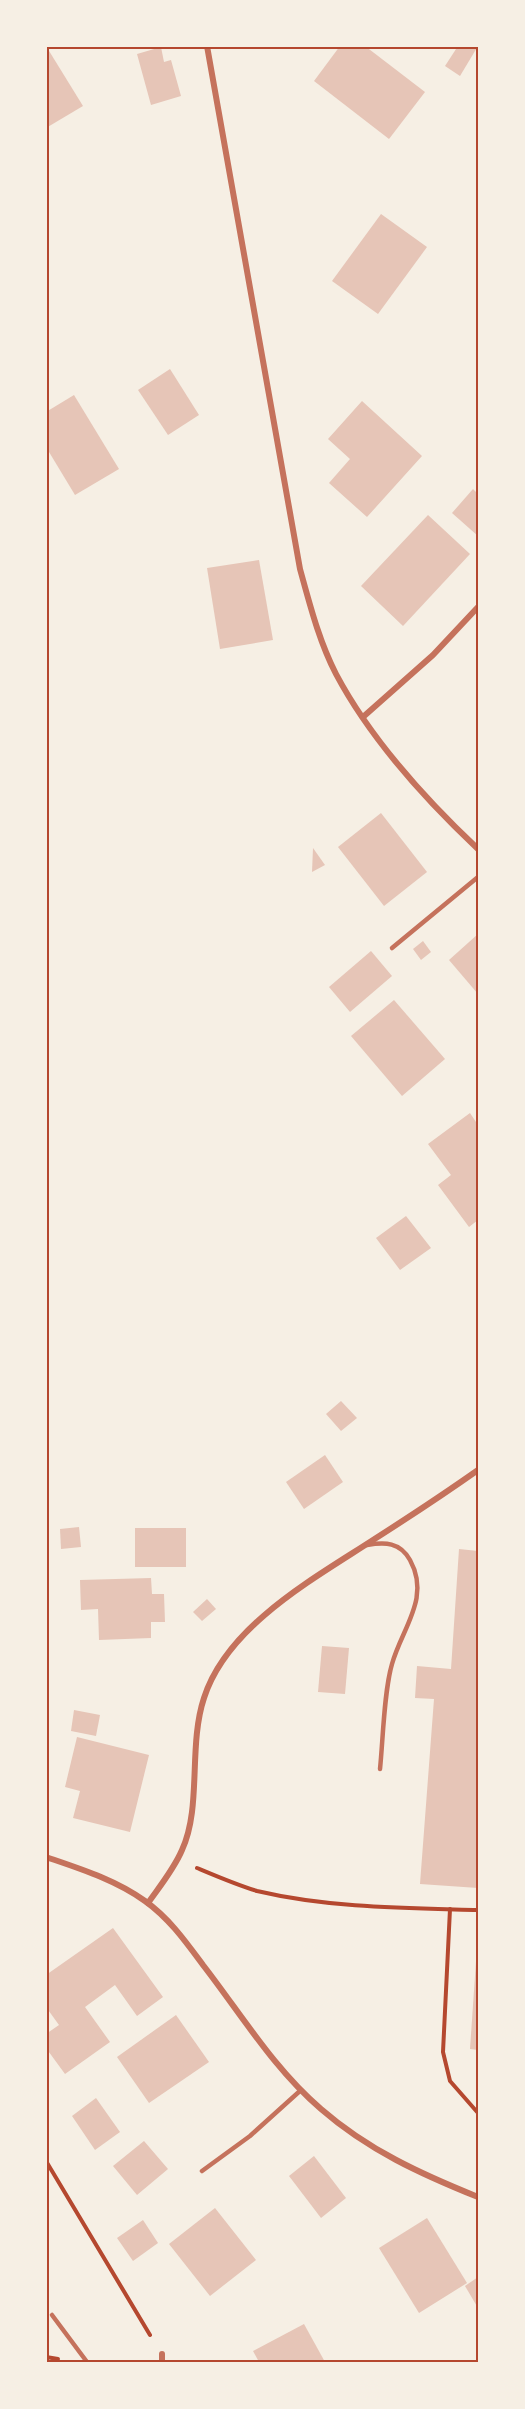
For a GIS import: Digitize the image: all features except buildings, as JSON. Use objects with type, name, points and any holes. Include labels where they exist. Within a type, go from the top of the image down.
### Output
[{"type":"street","points":[[207,46],[300,570],[315,623],[336,674],[363,717],[413,782],[478,849]]},
{"type":"street","points":[[363,717],[434,655],[478,607]]},
{"type":"street","points":[[148,1903],[183,1849],[189,1826],[195,1737],[203,1699],[213,1673],[265,1615],[305,1584],[478,1470]]},
{"type":"street","points":[[46,1857],[124,1887],[148,1903],[179,1933],[264,2047],[301,2090],[321,2109],[376,2151],[412,2170],[478,2197]]},
{"type":"street","points":[[162,2355],[162,2362]]},
{"type":"lane","points":[[392,948],[478,877]]},
{"type":"lane","points":[[365,1546],[384,1542],[405,1551],[414,1568],[418,1587],[409,1626],[391,1665],[380,1769]]},
{"type":"lane","points":[[202,2171],[256,2131],[301,2090]]},
{"type":"lane","points":[[52,2315],[87,2362]]},
{"type":"path","points":[[176,1861],[255,1890],[287,1897],[327,1903],[478,1910]]},
{"type":"path","points":[[450,1909],[443,2052],[450,2081],[478,2113]]},
{"type":"path","points":[[46,2160],[162,2355]]}]
